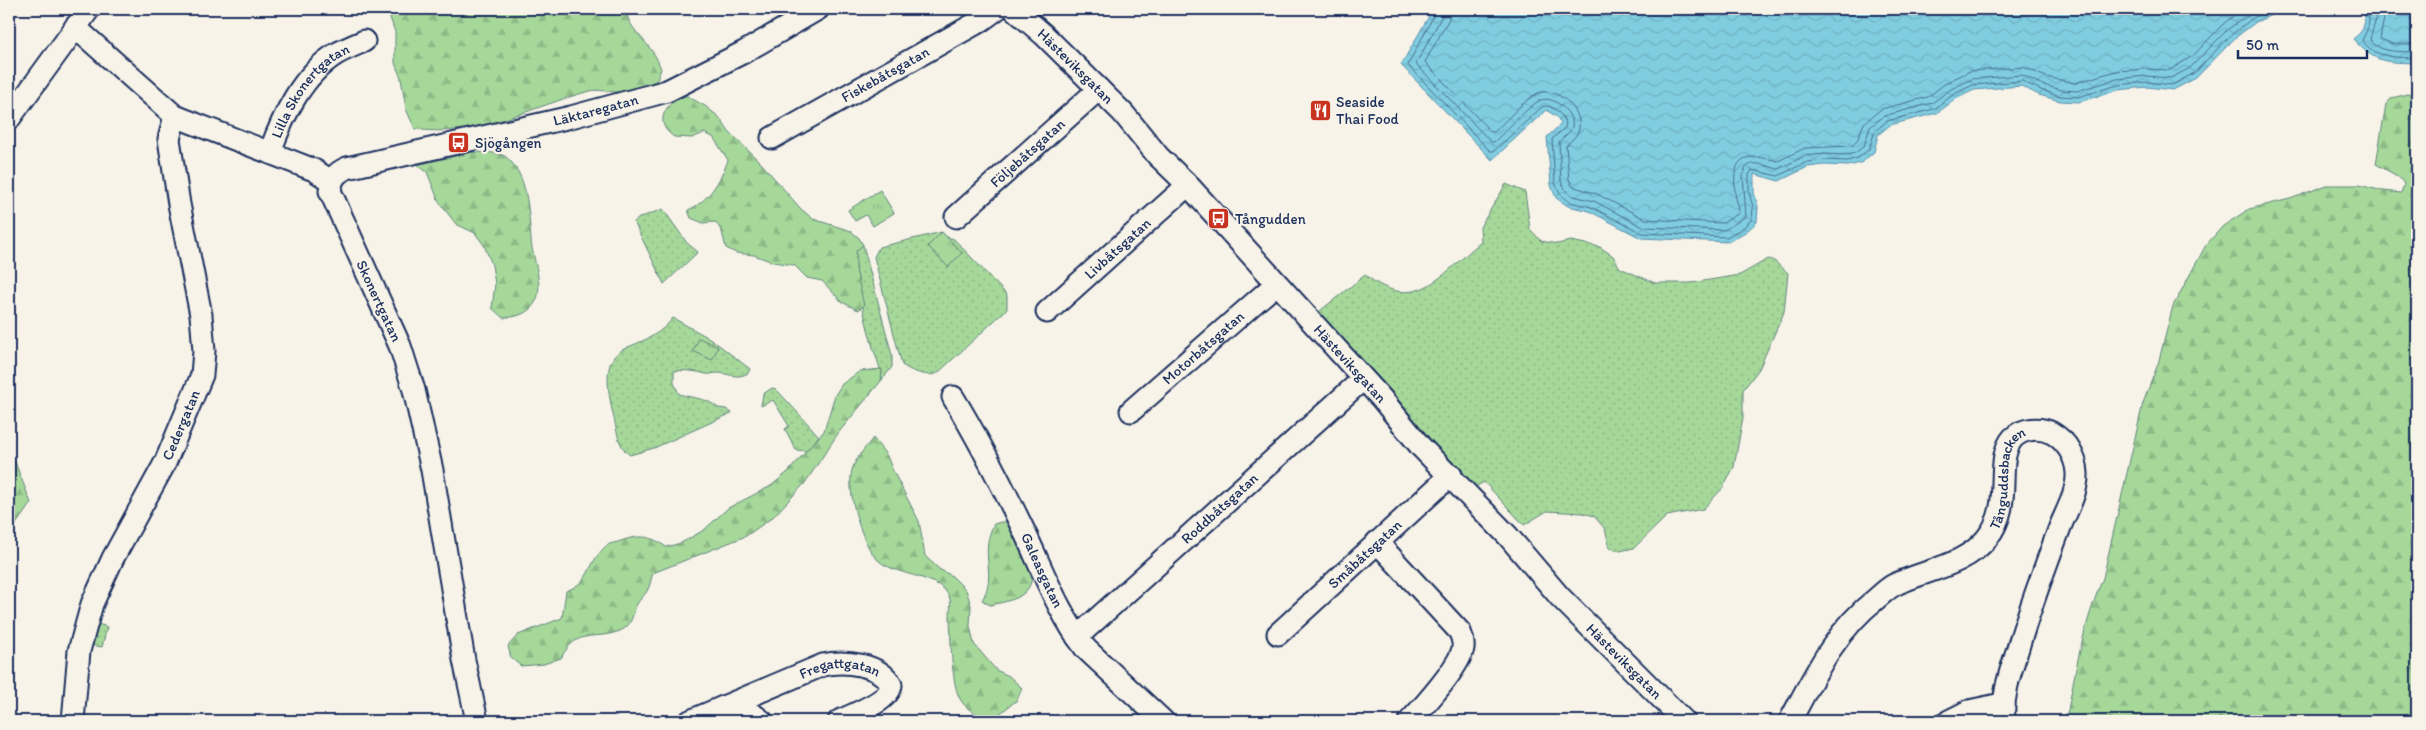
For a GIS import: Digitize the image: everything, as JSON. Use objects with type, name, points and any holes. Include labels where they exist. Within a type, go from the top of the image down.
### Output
[{"type":"street","points":[[9,119],[75,26],[90,9]]},
{"type":"street","name":"Läktaregatan","points":[[331,181],[338,172],[347,168],[571,117],[666,91],[726,61],[818,9]]},
{"type":"street","name":"Fiskebåtsgatan","points":[[772,138],[982,20],[997,9]]},
{"type":"street","name":"Hästeviksgatan","points":[[1014,9],[1044,35],[1123,113],[1158,156],[1188,185],[1363,378],[1421,447],[1451,475],[1560,597],[1684,721]]},
{"type":"street","points":[[75,26],[175,116],[314,170],[331,181]]},
{"type":"street","name":"Lilla Skonertgatan","points":[[270,152],[280,124],[310,76],[337,54],[364,41]]},
{"type":"street","name":"Följebåtsgatan","points":[[956,217],[1098,89]]},
{"type":"street","name":"Cedergatan","points":[[73,721],[79,651],[92,604],[113,558],[165,463],[202,375],[204,351],[201,316],[170,147],[171,126],[175,116]]},
{"type":"street","name":"Skonertgatan","points":[[331,181],[330,191],[400,346],[414,390],[434,480],[477,721]]},
{"type":"street","name":"Livbåtsgatan","points":[[1047,312],[1188,185]]},
{"type":"street","name":"Motorbåtsgatan","points":[[1131,411],[1276,284]]},
{"type":"street","name":"Roddbåtsgatan","points":[[1077,637],[1363,378]]},
{"type":"street","name":"Galeasgatan","points":[[953,396],[1003,486],[1056,600],[1077,637],[1086,649],[1163,721]]},
{"type":"street","name":"Tånguddsbacken","points":[[1790,721],[1833,644],[1855,617],[1893,586],[1966,556],[1980,547],[2000,517],[2004,497],[2005,458],[2008,445],[2021,433],[2037,429],[2045,430],[2066,444],[2072,453],[2077,473],[2071,500],[2027,616],[2003,713],[1969,711],[1949,721]]},
{"type":"street","name":"Småbåtsgatan","points":[[1278,634],[1451,475]]},
{"type":"street","points":[[1377,542],[1460,632],[1463,641],[1463,650],[1446,677],[1410,721]]},
{"type":"street","name":"Fregattgatan","points":[[690,721],[810,669],[834,662],[862,667],[884,676],[891,685],[888,694],[882,700],[839,721]]},
{"type":"street","points":[[724,707],[739,708],[750,712],[762,721]]},
{"type":"green space","points":[[387,9],[626,9],[630,22],[650,48],[661,69],[657,80],[633,90],[622,92],[590,91],[504,119],[460,129],[438,131],[415,129],[406,109],[401,78],[395,63],[395,32]]},
{"type":"green space","points":[[2411,93],[2417,94],[2417,721],[2066,721],[2080,649],[2090,613],[2103,578],[2143,403],[2158,364],[2173,306],[2206,245],[2223,226],[2249,209],[2290,199],[2327,185],[2359,185],[2401,193],[2404,184],[2399,177],[2376,164],[2386,104],[2392,98]]},
{"type":"green space","points":[[687,96],[705,106],[719,117],[729,132],[761,163],[801,209],[813,219],[851,231],[859,238],[863,245],[856,251],[856,269],[864,306],[858,310],[842,302],[822,281],[807,278],[794,265],[773,262],[754,255],[736,253],[726,248],[722,232],[716,222],[703,223],[691,218],[688,210],[702,202],[713,190],[728,160],[713,137],[704,133],[692,138],[674,137],[665,128],[663,117],[668,107],[682,97]]},
{"type":"green space","points":[[472,152],[494,153],[506,157],[520,176],[524,187],[539,289],[536,301],[530,309],[518,316],[503,318],[492,308],[495,284],[492,265],[484,245],[475,233],[456,224],[439,202],[427,172],[417,165]]},
{"type":"green space","points":[[1506,184],[1525,192],[1530,229],[1541,241],[1557,244],[1571,241],[1600,247],[1613,256],[1620,268],[1655,283],[1691,283],[1740,275],[1768,259],[1773,260],[1788,273],[1784,312],[1759,369],[1743,390],[1743,417],[1734,467],[1722,489],[1703,509],[1667,516],[1634,548],[1620,551],[1610,548],[1605,529],[1594,516],[1583,513],[1547,511],[1524,525],[1484,482],[1470,490],[1316,314],[1365,275],[1383,286],[1399,291],[1414,291],[1427,286],[1481,242],[1480,227]]},
{"type":"green space","points":[[880,190],[894,213],[873,226],[866,215],[855,221],[848,210]]},
{"type":"green space","points":[[663,209],[687,243],[698,252],[664,284],[634,222],[639,218]]},
{"type":"green space","points":[[942,232],[947,237],[954,239],[1007,295],[1007,309],[939,372],[931,375],[915,372],[902,365],[874,257],[879,247]]},
{"type":"green space","points":[[942,232],[962,253],[948,267],[928,246]]},
{"type":"green space","points":[[863,245],[892,355],[892,367],[881,381],[856,272],[855,251]]},
{"type":"green space","points":[[673,318],[711,339],[750,369],[748,373],[740,376],[722,373],[707,374],[674,371],[674,383],[679,394],[704,400],[732,413],[654,448],[630,455],[622,447],[617,431],[608,387],[609,368],[614,357],[622,350],[660,331]]},
{"type":"green space","points":[[699,338],[718,347],[712,360],[693,351]]},
{"type":"green space","points":[[882,369],[881,381],[839,432],[805,483],[773,517],[746,536],[653,573],[650,585],[637,604],[626,628],[603,635],[581,638],[567,648],[561,658],[544,664],[521,666],[511,658],[508,646],[518,635],[562,618],[566,591],[585,578],[594,561],[605,547],[631,538],[643,537],[654,540],[666,547],[681,543],[704,530],[728,508],[771,486],[788,472],[824,431],[835,395],[842,384],[860,371]]},
{"type":"green space","points":[[772,388],[776,389],[819,436],[807,451],[796,450],[785,429],[789,426],[773,400],[761,406],[763,394]]},
{"type":"green space","points":[[873,438],[887,456],[919,521],[925,556],[939,569],[952,576],[966,590],[971,605],[970,626],[974,644],[996,670],[1009,676],[1022,688],[1017,700],[993,719],[983,717],[965,706],[956,689],[952,659],[950,599],[946,591],[939,585],[887,566],[879,561],[861,532],[851,491],[852,470],[861,453]]},
{"type":"green space","points":[[9,447],[31,503],[9,534]]},
{"type":"green space","points":[[1009,522],[1025,549],[1032,570],[1032,580],[1028,588],[1020,596],[1009,601],[990,605],[982,600],[989,572],[988,545],[994,524]]},
{"type":"green space","points":[[95,623],[107,627],[102,647],[90,645]]},
{"type":"water","points":[[1433,9],[2333,9],[2320,13],[2299,10],[2276,13],[2256,22],[2235,38],[2196,78],[2173,90],[2147,87],[2118,90],[2079,102],[2060,101],[2039,95],[2021,86],[1974,90],[1956,99],[1937,113],[1890,125],[1878,135],[1874,152],[1861,163],[1848,166],[1824,165],[1808,167],[1779,181],[1754,174],[1754,192],[1758,207],[1757,222],[1747,231],[1728,242],[1641,238],[1589,211],[1568,206],[1556,198],[1551,185],[1547,137],[1561,124],[1557,117],[1546,110],[1492,160],[1401,65]]},
{"type":"water","points":[[2358,9],[2417,9],[2417,63],[2382,60],[2361,47],[2353,39],[2361,32],[2365,17],[2361,10]]},
{"type":"place","name":"Seaside Thai Food","points":[[1320,111]]},
{"type":"place","name":"Sjögången","points":[[459,143]]},
{"type":"place","name":"Tångudden","points":[[1219,219]]}]
